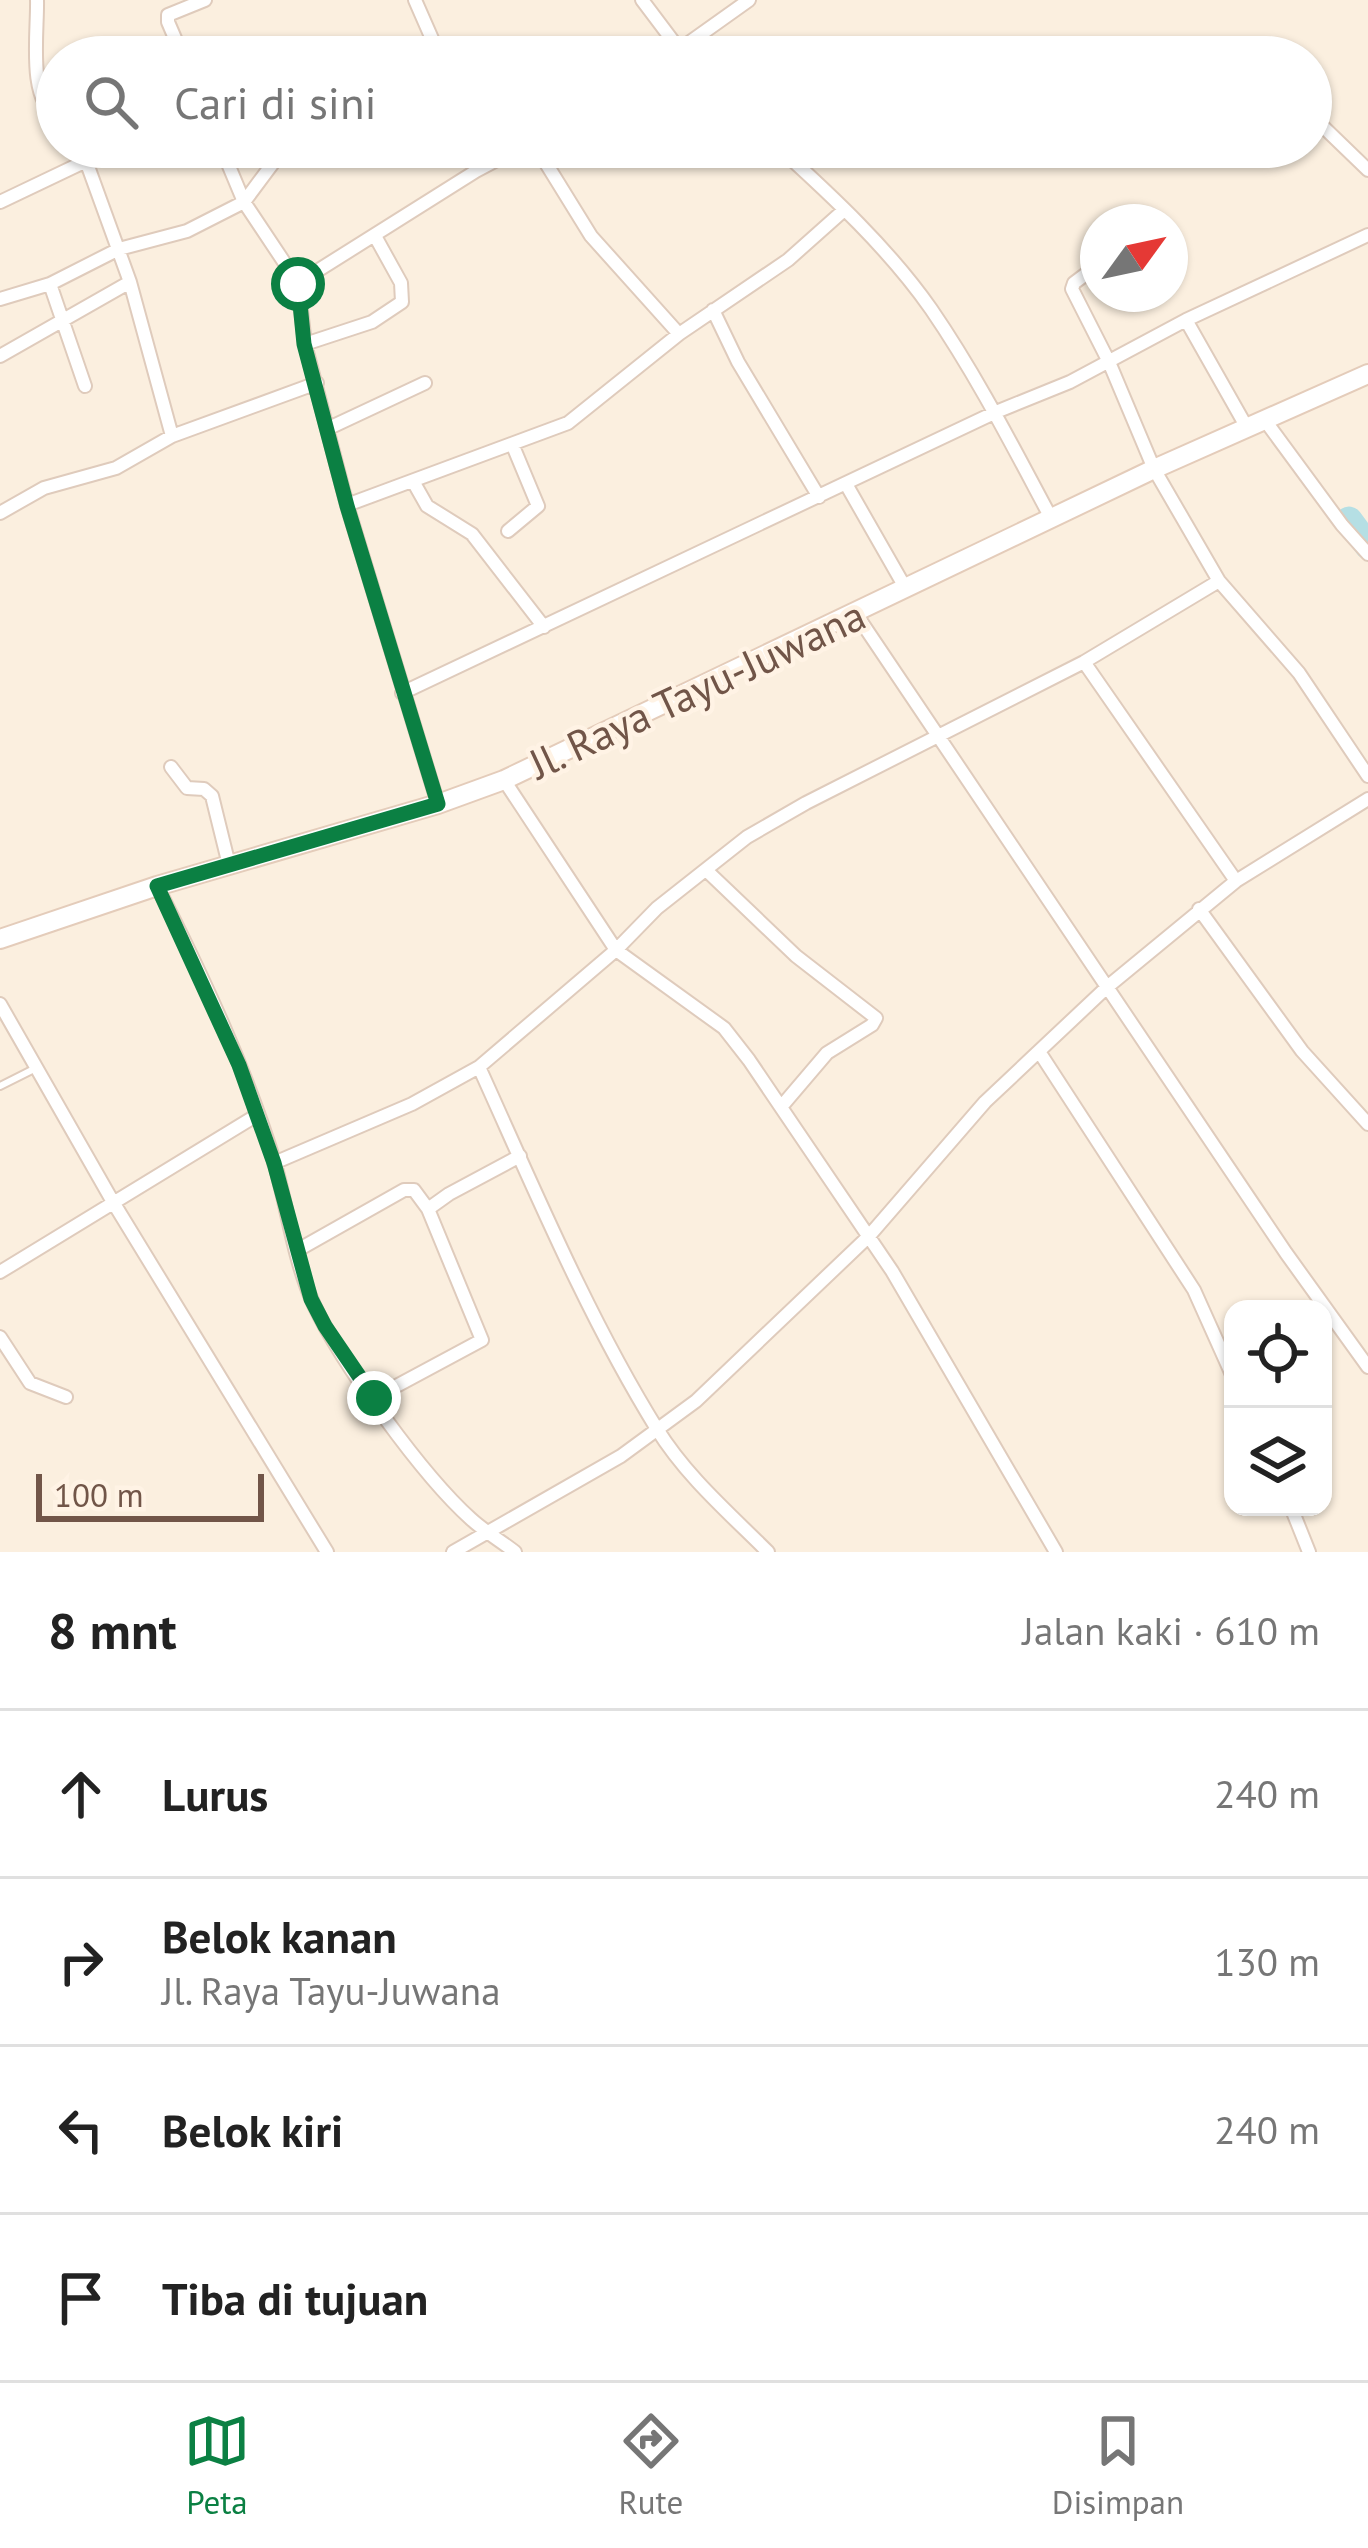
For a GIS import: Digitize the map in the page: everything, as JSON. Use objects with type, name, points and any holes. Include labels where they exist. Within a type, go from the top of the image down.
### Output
[{"type":"main road","name":"Jl. Raya Tayu-Juwana","points":[[0,939],[504,780],[1154,469],[1368,374]]},
{"type":"street","points":[[37,0],[38,36]]},
{"type":"street","points":[[176,36],[168,14],[205,0]]},
{"type":"street","points":[[415,0],[431,36]]},
{"type":"street","points":[[643,0],[666,36]]},
{"type":"street","points":[[703,36],[749,0]]},
{"type":"street","points":[[1332,135],[1368,170]]},
{"type":"street","points":[[0,202],[60,168]]},
{"type":"street","points":[[89,168],[130,282],[172,436]]},
{"type":"street","points":[[230,168],[244,202],[298,284],[304,344],[347,506],[438,804]]},
{"type":"street","points":[[0,299],[50,284],[119,249],[187,231],[244,202],[269,168]]},
{"type":"street","points":[[298,284],[482,168]]},
{"type":"street","points":[[549,168],[591,236],[679,334]]},
{"type":"street","points":[[799,168],[871,237],[931,310],[996,412],[1052,518]]},
{"type":"street","points":[[347,506],[568,424],[679,334],[788,260],[843,211]]},
{"type":"street","points":[[402,693],[1109,362],[1186,320],[1368,235]]},
{"type":"street","points":[[304,344],[372,322],[402,302],[401,283],[375,236]]},
{"type":"street","points":[[0,356],[130,282]]},
{"type":"street","points":[[50,284],[85,386]]},
{"type":"street","points":[[713,310],[738,362],[819,497]]},
{"type":"street","points":[[1084,312],[1154,469],[1219,580],[1299,674],[1368,776]]},
{"type":"street","points":[[1186,320],[1255,423],[1368,554]]},
{"type":"street","points":[[0,512],[55,483],[116,467],[172,436],[317,383]]},
{"type":"street","points":[[328,428],[425,383]]},
{"type":"street","points":[[508,531],[538,504],[513,446]]},
{"type":"street","points":[[414,483],[428,506],[469,531],[544,627]]},
{"type":"street","points":[[846,484],[906,590]]},
{"type":"street","points":[[274,1163],[412,1104],[479,1067],[616,950],[656,908],[747,837],[806,802],[1084,662],[1219,580]]},
{"type":"street","points":[[856,614],[1368,1367]]},
{"type":"street","points":[[1084,662],[1235,881]]},
{"type":"street","points":[[170,767],[187,788],[204,789],[212,796],[229,865]]},
{"type":"street","points":[[504,780],[616,950],[724,1028],[781,1107],[869,1236],[1055,1552]]},
{"type":"street","points":[[453,1552],[658,1430],[791,1314],[869,1236],[985,1102],[1106,988],[1235,881],[1368,800]]},
{"type":"street","points":[[706,870],[796,956],[876,1018],[826,1053],[781,1107]]},
{"type":"street","points":[[157,886],[239,1065],[274,1163],[307,1288],[325,1326],[436,1481],[472,1521],[514,1552]]},
{"type":"street","points":[[1198,909],[1302,1051],[1368,1124]]},
{"type":"street","points":[[0,1004],[113,1202],[327,1552]]},
{"type":"street","points":[[1040,1053],[1194,1290],[1224,1357]]},
{"type":"street","points":[[479,1067],[577,1277],[658,1430],[691,1474],[768,1552]]},
{"type":"street","points":[[0,1273],[257,1115]]},
{"type":"street","points":[[428,1209],[520,1156]]},
{"type":"street","points":[[296,1251],[404,1190],[414,1190],[428,1209],[482,1340],[374,1398]]},
{"type":"street","points":[[0,1337],[30,1383],[66,1397]]},
{"type":"street","points":[[1295,1516],[1309,1552]]},
{"type":"lane","points":[[0,1086],[37,1068]]},
{"type":"waterway","points":[[1349,520],[1368,546]]},
{"type":"route","points":[[298,284],[304,344],[347,506],[438,804],[157,886],[239,1065],[274,1163],[311,1299],[374,1398]]}]
